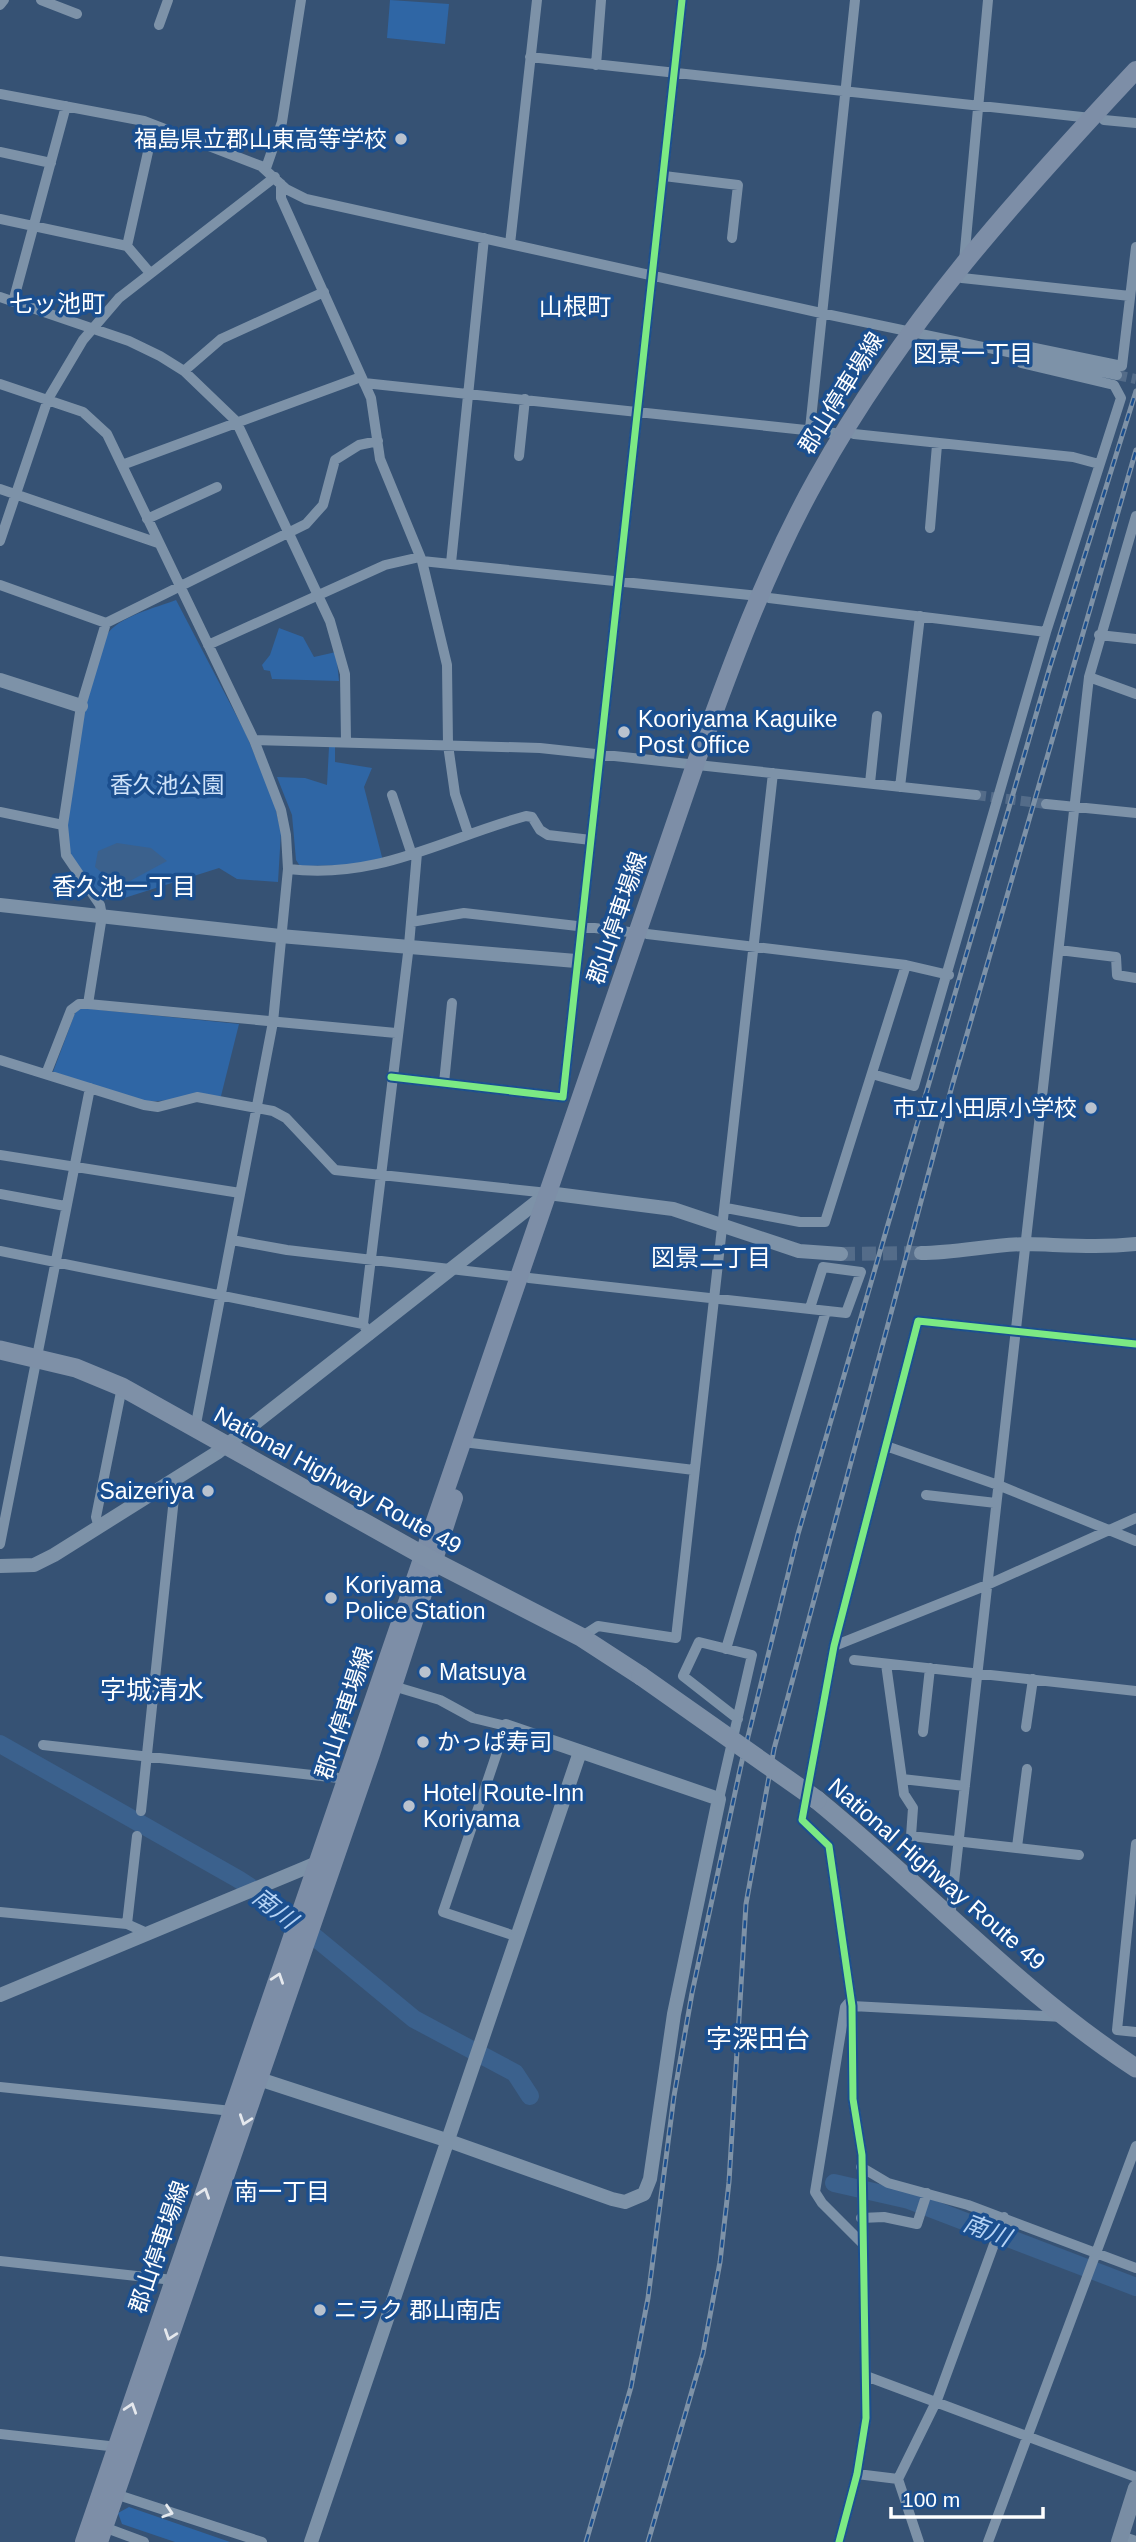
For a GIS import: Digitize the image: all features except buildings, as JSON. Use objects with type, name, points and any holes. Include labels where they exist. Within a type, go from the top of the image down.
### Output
[{"type":"highway","name":"National Highway Route 49","points":[[0,1350],[76,1368],[122,1387],[427,1558],[581,1637],[817,1800],[1065,2017],[1136,2068]]},
{"type":"main road","name":"郡山停車場線","points":[[84,2542],[98,2531],[259,2079],[348,1779],[468,1444],[699,766],[764,597],[816,479],[849,434],[915,332],[963,270],[1097,119],[1136,70]]},
{"type":"main road","name":"郡山停車場線","points":[[1097,119],[1136,85]]},
{"type":"main road","name":"郡山停車場線","points":[[324,1865],[393,1686],[427,1558]]},
{"type":"main road","name":"郡山停車場線","points":[[110,2492],[118,2447],[173,2280],[232,2111],[304,1926]]},
{"type":"main road","points":[[1125,2540],[1136,2487]]},
{"type":"street","points":[[0,5],[4,0]]},
{"type":"street","points":[[41,0],[77,14]]},
{"type":"street","points":[[159,25],[167,0]]},
{"type":"street","points":[[266,168],[282,122],[300,0]]},
{"type":"street","points":[[510,244],[537,0]]},
{"type":"street","points":[[596,65],[601,0]]},
{"type":"street","points":[[391,1077],[564,1097],[576,961],[620,582],[682,0]]},
{"type":"street","points":[[810,429],[855,0]]},
{"type":"street","points":[[988,0],[963,270],[1130,296]]},
{"type":"street","points":[[530,57],[1136,123]]},
{"type":"street","points":[[0,94],[155,125],[266,168],[292,194],[306,199],[821,313],[1118,375]]},
{"type":"street","points":[[13,302],[66,106]]},
{"type":"street","points":[[127,246],[155,125]]},
{"type":"street","points":[[0,152],[51,163]]},
{"type":"street","points":[[664,176],[738,185],[732,238]]},
{"type":"street","points":[[0,541],[48,399],[70,358],[92,328],[111,306],[150,273],[278,181]]},
{"type":"street","points":[[278,181],[281,198],[371,398],[380,459],[421,559],[447,665],[450,695],[448,745],[455,794],[468,833]]},
{"type":"street","points":[[0,219],[127,246],[150,273]]},
{"type":"street","points":[[450,563],[484,238]]},
{"type":"street","points":[[872,1074],[914,1086],[949,975],[1046,632],[1121,398],[1118,375],[1136,247]]},
{"type":"street","points":[[184,371],[221,339],[324,292]]},
{"type":"street","points":[[0,298],[129,341],[184,371],[236,421],[330,621],[345,674],[346,741]]},
{"type":"street","points":[[122,465],[236,421],[362,380],[937,445],[1073,457],[1099,464]]},
{"type":"street","points":[[0,384],[83,412],[107,434],[254,740],[281,810],[286,835],[288,869],[273,1022],[195,1429]]},
{"type":"street","points":[[519,456],[525,399]]},
{"type":"street","points":[[0,585],[106,623],[289,534],[319,513],[335,460],[348,450],[377,441]]},
{"type":"street","points":[[930,528],[937,445]]},
{"type":"street","points":[[147,520],[217,487]]},
{"type":"street","points":[[0,489],[158,543]]},
{"type":"street","points":[[950,1918],[998,1485],[1018,1331],[1089,677],[1099,635],[1130,551],[1136,516]]},
{"type":"street","points":[[208,645],[385,565],[421,559],[1046,632]]},
{"type":"street","points":[[900,787],[920,616]]},
{"type":"street","points":[[88,1004],[102,916],[100,905],[66,855],[63,825],[82,706],[106,623]]},
{"type":"street","points":[[1099,635],[1136,639]]},
{"type":"street","points":[[1089,677],[1136,694]]},
{"type":"street","points":[[0,680],[82,706]]},
{"type":"street","points":[[870,783],[877,716]]},
{"type":"street","points":[[254,740],[540,748],[976,795]]},
{"type":"street","points":[[581,1637],[598,1626],[677,1638],[773,773]]},
{"type":"street","points":[[366,1329],[391,1077],[411,922],[414,854],[392,795]]},
{"type":"street","points":[[1046,804],[1136,813]]},
{"type":"street","points":[[0,812],[63,825]]},
{"type":"street","points":[[288,869],[346,871],[387,864],[468,833],[526,816],[537,821],[540,831],[548,835],[591,840]]},
{"type":"street","points":[[0,905],[280,936],[576,961]]},
{"type":"street","points":[[411,922],[464,913],[752,945],[906,965],[949,975]]},
{"type":"street","points":[[1059,950],[1116,957],[1117,975],[1136,978]]},
{"type":"street","points":[[726,1208],[800,1222],[825,1222],[906,965]]},
{"type":"street","points":[[444,1083],[452,1003]]},
{"type":"street","points":[[46,1074],[71,1010],[79,1004],[396,1034]]},
{"type":"street","points":[[0,1060],[158,1107],[197,1097],[258,1107],[286,1118],[317,1155],[335,1170],[673,1209],[799,1251],[841,1254]]},
{"type":"street","points":[[0,1544],[34,1358],[90,1088]]},
{"type":"street","points":[[0,1155],[240,1193]]},
{"type":"street","points":[[0,1194],[65,1206]]},
{"type":"street","points":[[0,1566],[34,1565],[228,1445],[366,1329],[552,1195]]},
{"type":"street","points":[[232,1240],[371,1260],[846,1313],[861,1272],[823,1267],[810,1308]]},
{"type":"street","points":[[921,1254],[957,1253],[1026,1244],[1086,1248],[1136,1244]]},
{"type":"street","points":[[0,1251],[366,1329]]},
{"type":"street","points":[[726,1648],[826,1311]]},
{"type":"street","points":[[839,2542],[857,2474],[866,2418],[862,2167],[853,2099],[852,2003],[829,1846],[802,1820],[809,1767],[834,1646],[918,1321],[1136,1344]]},
{"type":"street","points":[[99,1527],[96,1517],[122,1387]]},
{"type":"street","points":[[468,1444],[694,1470]]},
{"type":"street","points":[[886,1446],[998,1485],[1136,1541]]},
{"type":"street","points":[[141,1811],[176,1479]]},
{"type":"street","points":[[926,1495],[996,1503]]},
{"type":"street","points":[[834,1646],[987,1585],[1136,1518]]},
{"type":"street","points":[[259,2079],[449,2141],[612,2199],[625,2202],[644,2194],[650,2179],[674,2014],[752,1655],[699,1643],[683,1676],[737,1719]]},
{"type":"street","points":[[855,1660],[1136,1691]]},
{"type":"street","points":[[887,1664],[904,1794],[913,1808],[912,1836],[1079,1855]]},
{"type":"street","points":[[923,1732],[930,1668]]},
{"type":"street","points":[[1026,1727],[1033,1679]]},
{"type":"street","points":[[393,1686],[440,1700],[473,1718],[506,1726],[719,1799]]},
{"type":"street","points":[[506,1726],[443,1912],[518,1937]]},
{"type":"street","points":[[43,1745],[348,1779]]},
{"type":"street","points":[[311,2542],[580,1752]]},
{"type":"street","points":[[1017,1847],[1027,1769]]},
{"type":"street","points":[[902,1779],[965,1786]]},
{"type":"street","points":[[127,1924],[137,1836]]},
{"type":"street","points":[[1136,1844],[1117,2030],[1136,2032]]},
{"type":"street","points":[[0,1995],[148,1933],[324,1865]]},
{"type":"street","points":[[0,1912],[127,1924],[148,1933]]},
{"type":"street","points":[[862,2243],[815,2192],[845,2007],[852,2003],[1065,2017]]},
{"type":"street","points":[[0,2087],[232,2111]]},
{"type":"street","points":[[988,2542],[1093,2255],[1136,2146]]},
{"type":"street","points":[[862,2167],[888,2183],[925,2197],[1003,2220],[1093,2255],[1136,2268]]},
{"type":"street","points":[[861,2218],[884,2217],[917,2224],[925,2197]]},
{"type":"street","points":[[919,2542],[898,2479],[936,2400],[1003,2220]]},
{"type":"street","points":[[0,2261],[173,2280]]},
{"type":"street","points":[[866,2376],[1136,2477]]},
{"type":"street","points":[[0,2434],[118,2447]]},
{"type":"street","points":[[857,2474],[898,2479]]},
{"type":"street","points":[[110,2492],[262,2542]]},
{"type":"street","points":[[98,2531],[144,2542]]},
{"type":"green space","points":[[390,0],[449,4],[445,44],[387,38]]},
{"type":"green space","name":"香久池公園","points":[[176,600],[246,734],[274,802],[281,832],[278,882],[237,879],[219,868],[118,900],[102,899],[73,860],[67,830],[74,774],[93,675],[100,650],[112,629],[128,618]]},
{"type":"green space","points":[[279,628],[303,637],[314,657],[336,652],[339,681],[272,679],[270,671],[264,670],[262,665],[270,655]]},
{"type":"green space","points":[[329,747],[335,747],[335,762],[372,768],[364,787],[383,861],[361,865],[300,866],[296,860],[292,815],[277,777],[305,778],[327,785]]},
{"type":"green space","points":[[81,1008],[239,1024],[221,1096],[145,1102],[53,1072],[75,1013]]},
{"type":"green space","points":[[129,2507],[230,2542],[175,2542],[122,2524],[118,2513]]},
{"type":"shaded area","points":[[117,843],[151,848],[167,861],[130,881],[116,884],[95,867],[98,851]]},
{"type":"waterway","name":"南川","points":[[0,1744],[238,1879],[270,1900],[414,2019],[515,2073],[530,2096]]},
{"type":"waterway","name":"南川","points":[[834,2183],[909,2200],[1136,2287]]},
{"type":"tunnel","points":[[1117,375],[1136,379]]},
{"type":"tunnel","points":[[976,795],[1046,804]]},
{"type":"tunnel","points":[[841,1254],[921,1253]]},
{"type":"railway","points":[[586,2542],[631,2387],[648,2298],[674,2096],[692,1993],[741,1765],[798,1534],[1049,670],[1136,391]]},
{"type":"railway","points":[[648,2542],[703,2353],[720,2262],[729,2182],[746,1904],[774,1749],[952,1086],[1136,450]]},
{"type":"cycle path","points":[[391,1077],[563,1097],[682,0]]},
{"type":"cycle path","points":[[839,2542],[857,2474],[866,2418],[862,2155],[853,2099],[852,2006],[829,1846],[802,1820],[834,1646],[918,1321],[1136,1344]]},
{"type":"place","name":"福島県立郡山東高等学校","points":[[401,139]]},
{"type":"place","name":"Kooriyama Kaguike Post Office","points":[[624,732]]},
{"type":"place","name":"市立小田原小学校","points":[[1091,1108]]},
{"type":"place","name":"Saizeriya","points":[[208,1491]]},
{"type":"place","name":"Koriyama Police Station","points":[[331,1598]]},
{"type":"place","name":"Matsuya","points":[[425,1672]]},
{"type":"place","name":"かっぱ寿司","points":[[423,1742]]},
{"type":"place","name":"Hotel Route-Inn Koriyama","points":[[409,1806]]},
{"type":"place","name":"ニラク 郡山南店","points":[[320,2310]]},
{"type":"district","name":"七ッ池町","points":[[57,303]]},
{"type":"district","name":"山根町","points":[[575,306]]},
{"type":"district","name":"図景一丁目","points":[[973,353]]},
{"type":"district","name":"香久池一丁目","points":[[124,886]]},
{"type":"district","name":"図景二丁目","points":[[711,1257]]},
{"type":"district","name":"字城清水","points":[[152,1690]]},
{"type":"district","name":"字深田台","points":[[758,2039]]},
{"type":"district","name":"南一丁目","points":[[282,2191]]}]
